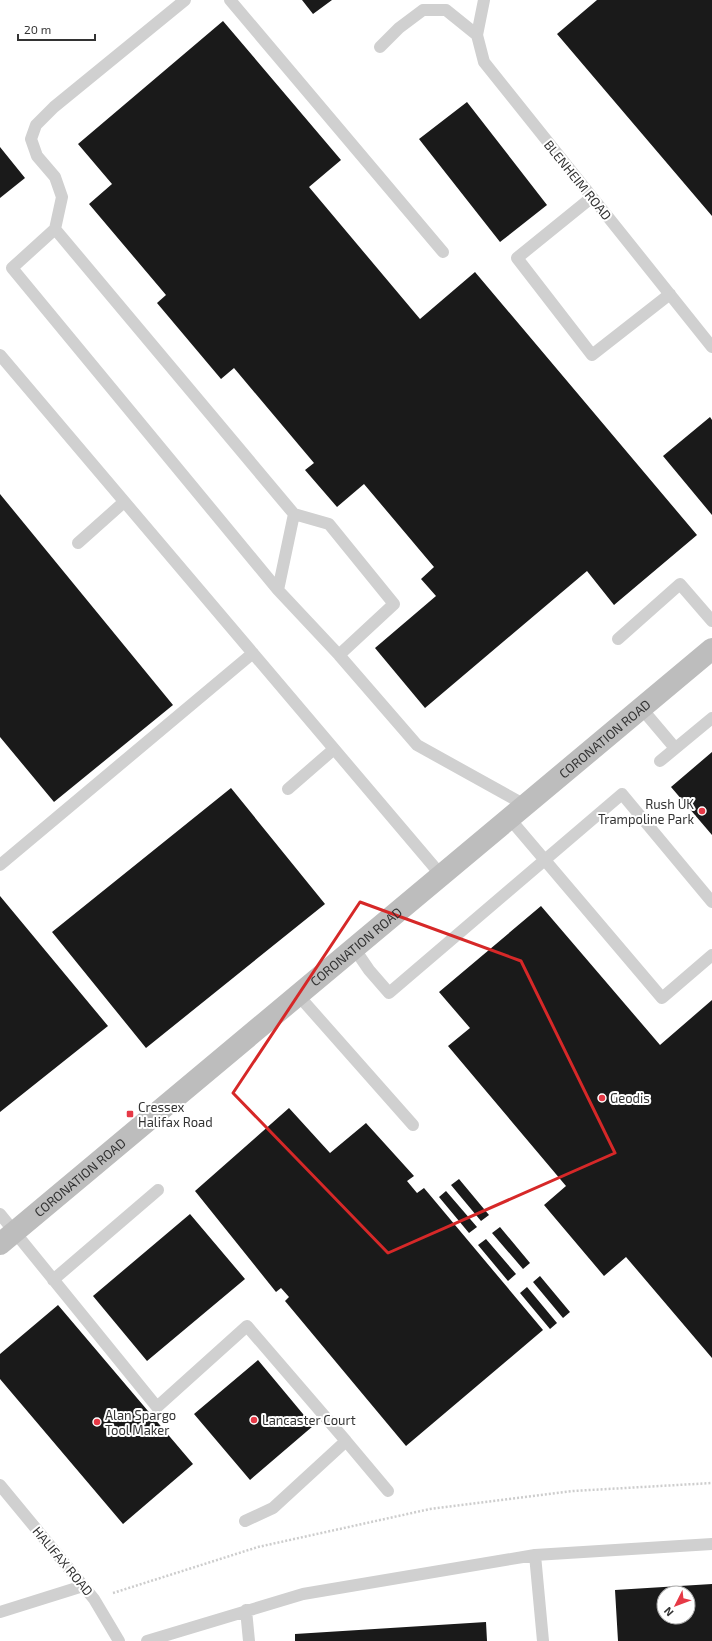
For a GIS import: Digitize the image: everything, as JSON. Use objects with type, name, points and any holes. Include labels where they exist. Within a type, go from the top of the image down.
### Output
[{"type":"street","name":"CORONATION ROAD","points":[[7,1238],[712,649]]},
{"type":"lane","points":[[185,0],[54,107],[36,125],[32,139],[37,156],[55,177],[62,197],[56,229],[12,268],[278,590],[339,655],[417,745],[517,811],[545,860],[662,998],[712,955]]},
{"type":"lane","points":[[230,0],[443,252]]},
{"type":"lane","name":"BLENHEIM ROAD","points":[[484,0],[478,35],[484,62],[591,198],[712,347]]},
{"type":"lane","points":[[380,47],[400,28],[423,10],[446,10],[478,35]]},
{"type":"lane","points":[[591,198],[517,258],[592,355],[670,294]]},
{"type":"lane","points":[[56,229],[294,514],[329,524],[394,604],[339,655]]},
{"type":"lane","points":[[0,355],[441,875]]},
{"type":"lane","points":[[78,543],[124,502]]},
{"type":"lane","points":[[278,590],[294,514]]},
{"type":"lane","points":[[618,639],[680,584],[712,621]]},
{"type":"lane","points":[[0,865],[253,653]]},
{"type":"lane","points":[[642,709],[676,748]]},
{"type":"lane","points":[[660,761],[712,718]]},
{"type":"lane","points":[[288,789],[334,749]]},
{"type":"lane","points":[[354,948],[389,993],[622,794],[712,902]]},
{"type":"lane","points":[[298,995],[413,1125]]},
{"type":"lane","points":[[53,1280],[158,1190]]},
{"type":"lane","points":[[0,1214],[7,1238],[53,1280],[157,1407],[248,1326],[388,1490]]},
{"type":"lane","points":[[245,1521],[273,1508],[346,1441]]},
{"type":"lane","name":"HALIFAX ROAD","points":[[0,1485],[94,1600],[119,1641]]},
{"type":"lane","points":[[147,1641],[303,1594],[535,1555],[712,1544]]},
{"type":"lane","points":[[535,1555],[543,1641]]},
{"type":"lane","points":[[0,1612],[83,1586]]},
{"type":"lane","points":[[246,1610],[249,1641]]},
{"type":"path","points":[[94,1600],[258,1547],[430,1509],[572,1491],[712,1483]]},
{"type":"highlighted area","points":[[360,902],[521,961],[615,1153],[388,1253],[233,1093]]},
{"type":"building","points":[[302,0],[332,0],[313,14]]},
{"type":"building","points":[[597,0],[712,0],[712,216],[557,34]]},
{"type":"building","points":[[223,21],[341,160],[309,187],[420,319],[475,272],[697,535],[614,605],[587,571],[425,708],[375,648],[436,596],[421,579],[434,567],[364,484],[337,507],[305,470],[314,463],[234,368],[221,379],[157,303],[166,295],[89,204],[112,184],[78,144]]},
{"type":"building","points":[[467,102],[547,205],[500,242],[419,139]]},
{"type":"building","points":[[0,147],[25,178],[0,198]]},
{"type":"building","points":[[710,417],[712,420],[712,515],[663,456]]},
{"type":"building","points":[[0,494],[173,705],[54,802],[0,737]]},
{"type":"building","name":"Rush UK Trampoline Park","points":[[712,752],[712,835],[671,787]]},
{"type":"building","points":[[231,788],[325,904],[146,1048],[52,932]]},
{"type":"building","points":[[0,896],[108,1026],[0,1112]]},
{"type":"building","name":"Geodis","points":[[541,906],[660,1045],[712,1000],[712,1358],[626,1257],[604,1276],[544,1205],[566,1186],[448,1046],[470,1028],[439,992]]},
{"type":"building","points":[[289,1108],[330,1153],[366,1123],[414,1176],[407,1181],[417,1193],[424,1188],[543,1330],[406,1446],[285,1301],[289,1297],[281,1288],[276,1292],[195,1191]]},
{"type":"building","points":[[459,1179],[489,1215],[481,1221],[451,1185]]},
{"type":"building","points":[[446,1191],[477,1227],[469,1233],[439,1197]]},
{"type":"building","points":[[190,1214],[245,1279],[147,1361],[93,1296]]},
{"type":"building","points":[[500,1227],[530,1263],[523,1269],[492,1233]]},
{"type":"building","points":[[486,1239],[516,1274],[508,1281],[478,1245]]},
{"type":"building","points":[[540,1276],[570,1312],[563,1318],[533,1282]]},
{"type":"building","points":[[527,1287],[557,1323],[550,1329],[520,1293]]},
{"type":"building","name":"Alan Spargo Tool Maker","points":[[58,1305],[193,1464],[123,1524],[0,1379],[0,1354]]},
{"type":"building","name":"Lancaster Court","points":[[258,1360],[313,1426],[250,1480],[194,1414]]},
{"type":"building","points":[[712,1584],[712,1641],[618,1641],[615,1590],[656,1587],[656,1625],[696,1625],[696,1585]]},
{"type":"building","points":[[486,1622],[487,1641],[295,1641],[295,1634]]},
{"type":"place","name":"Rush UK Trampoline Park","points":[[702,811]]},
{"type":"place","name":"Geodis","points":[[602,1098]]},
{"type":"place","name":"Cressex Halifax Road","points":[[130,1114]]},
{"type":"place","name":"Lancaster Court","points":[[254,1420]]},
{"type":"place","name":"Alan Spargo Tool Maker","points":[[97,1422]]}]
